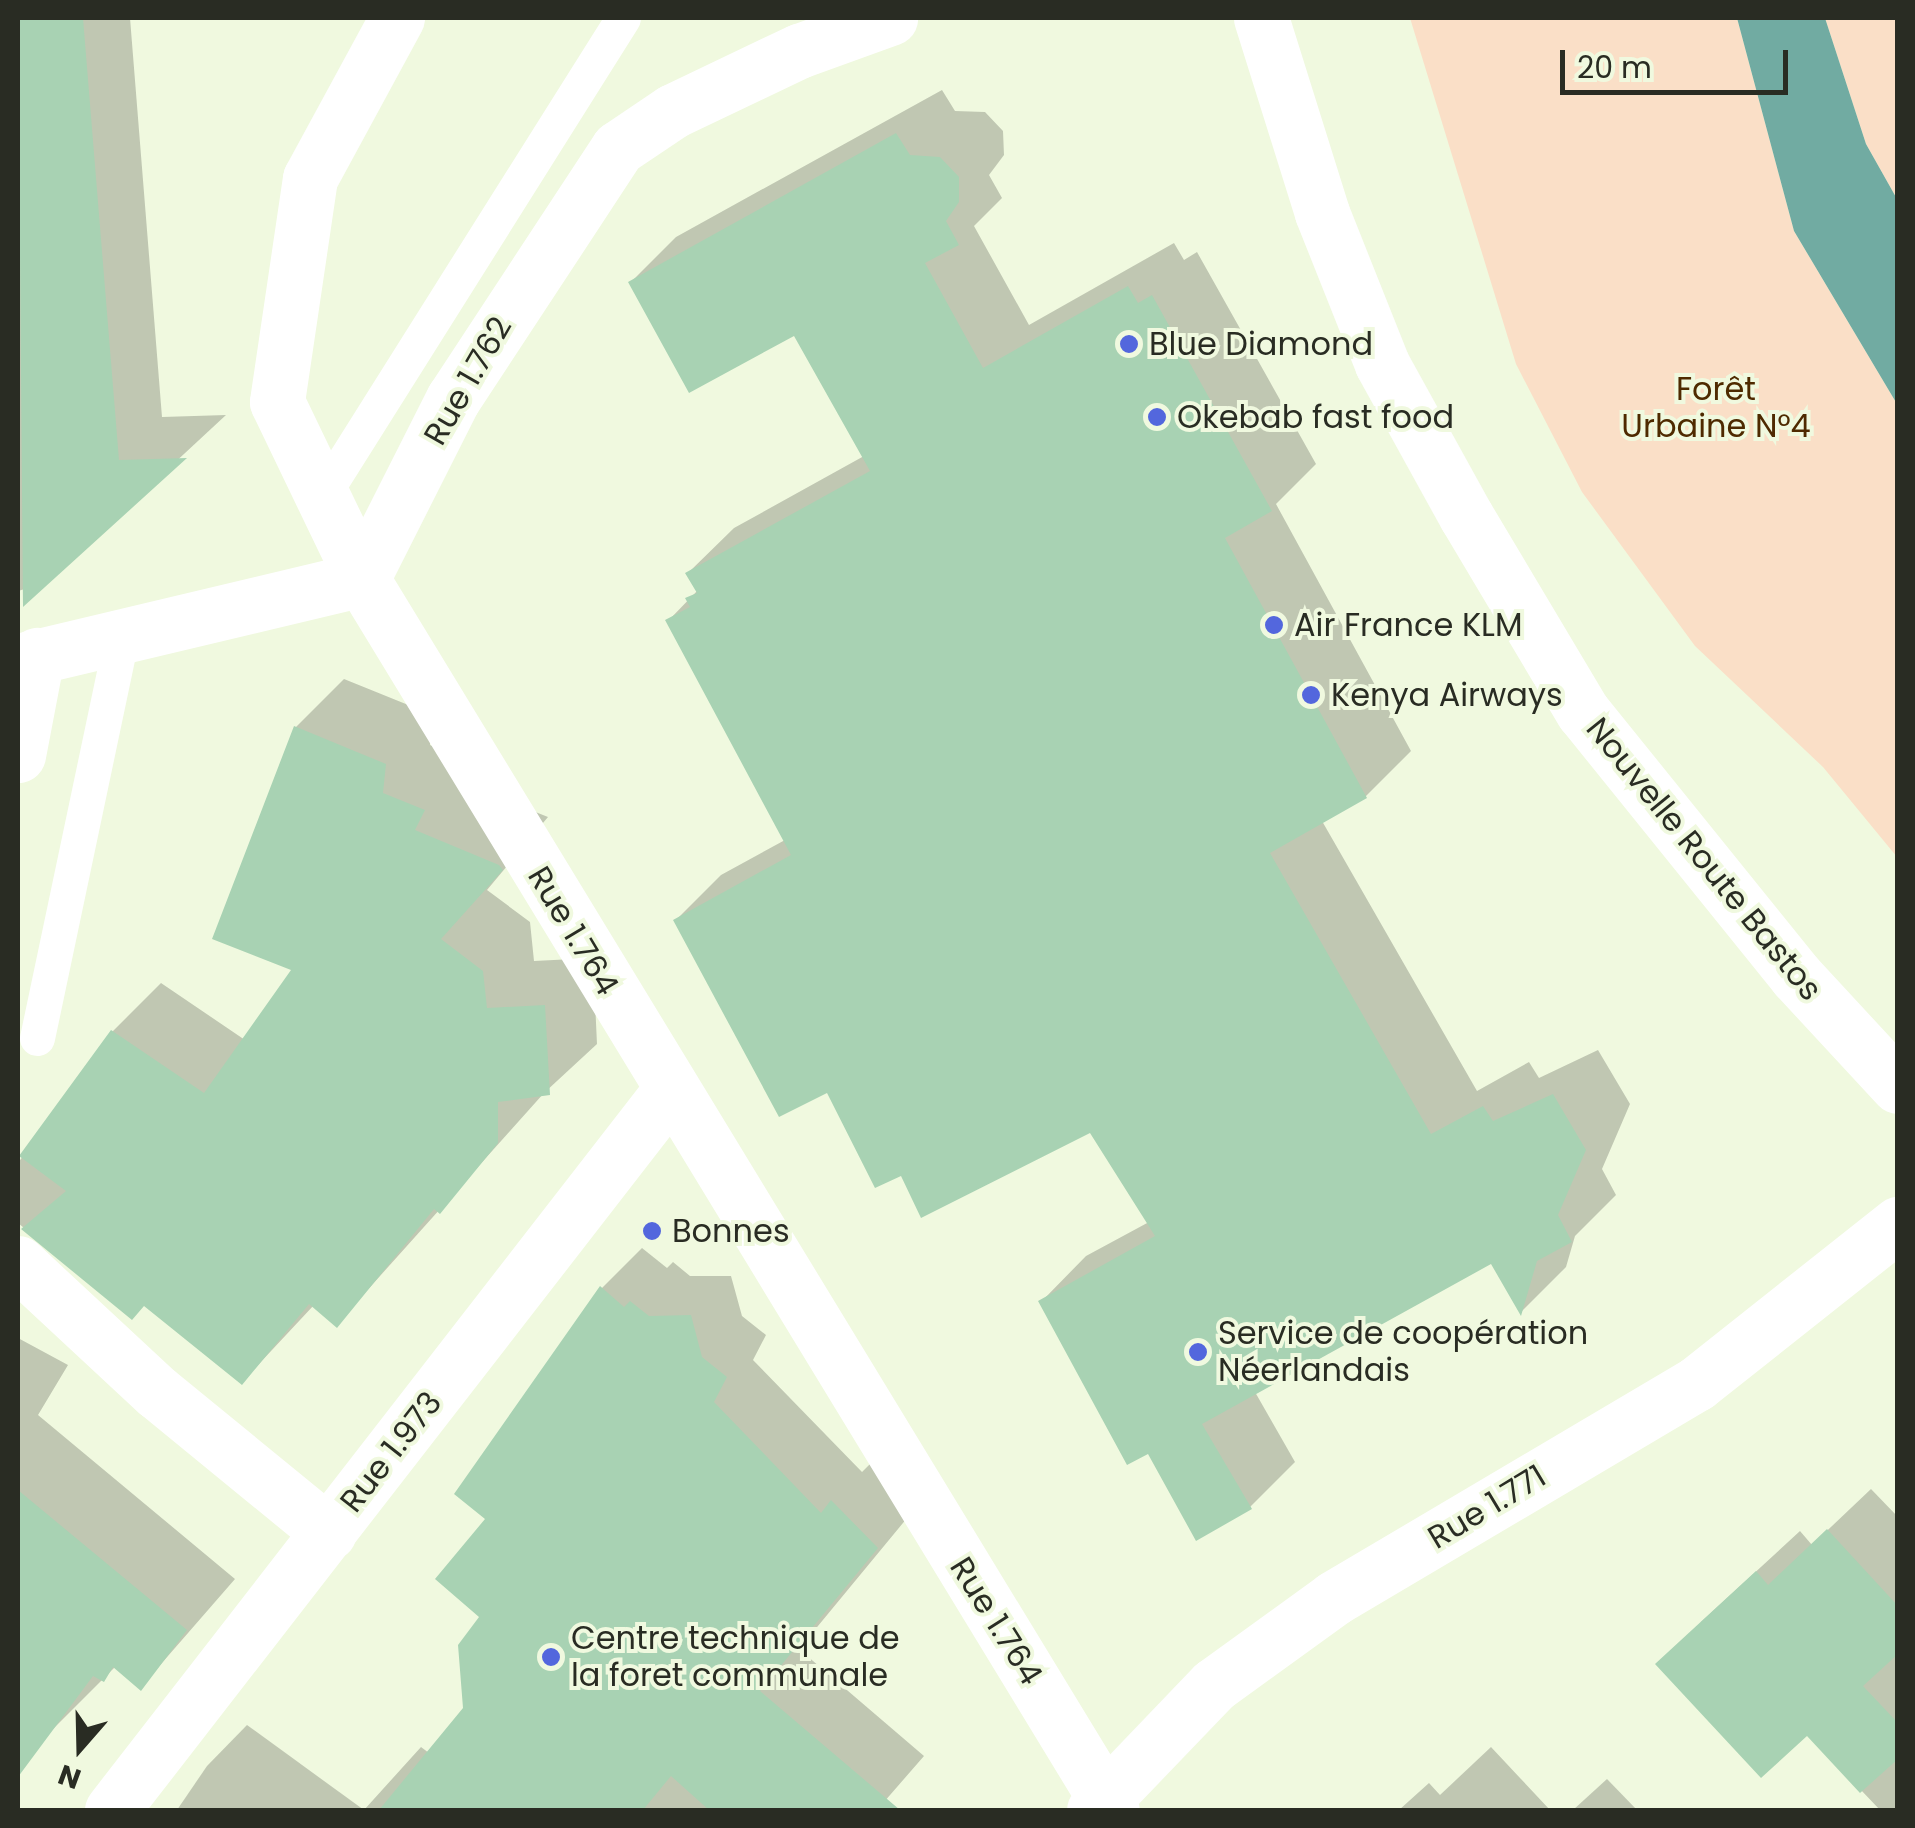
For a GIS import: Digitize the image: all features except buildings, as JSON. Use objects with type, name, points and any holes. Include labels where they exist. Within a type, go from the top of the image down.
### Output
[{"type":"street","name":"Rue 1.764","points":[[397,18],[329,134],[301,221],[277,402],[362,579],[1103,1806]]},
{"type":"street","name":"Rue 1.762","points":[[362,579],[453,399],[618,148],[752,74],[890,18]]},
{"type":"street","name":"Nouvelle Route Bastos","points":[[1261,18],[1322,213],[1382,364],[1466,516],[1583,712],[1796,976],[1898,1086]]},
{"type":"street","points":[[18,756],[27,658],[362,579]]},
{"type":"street","name":"Rue 1.973","points":[[112,1810],[669,1092]]},
{"type":"street","name":"Rue 1.771","points":[[1103,1806],[1214,1684],[1304,1619],[1696,1384],[1898,1224]]},
{"type":"street","points":[[18,1263],[157,1392],[329,1533]]},
{"type":"lane","points":[[324,493],[623,18]]},
{"type":"lane","points":[[37,1038],[122,634]]},
{"type":"green space","name":"Forêt Urbaine N°4","points":[[1410,18],[1737,18],[1794,231],[1897,404],[1897,857],[1823,767],[1695,646],[1582,492],[1516,364]]},
{"type":"green space","points":[[1825,18],[1897,18],[1897,199],[1866,144]]},
{"type":"water","points":[[1737,18],[1825,18],[1866,144],[1897,199],[1897,404],[1794,231]]},
{"type":"place","name":"Blue Diamond","points":[[1129,344]]},
{"type":"place","name":"Okebab fast food","points":[[1157,417]]},
{"type":"place","name":"Air France KLM","points":[[1274,625]]},
{"type":"place","name":"Kenya Airways","points":[[1311,695]]},
{"type":"place","name":"Bonnes","points":[[652,1231]]},
{"type":"place","name":"Service de coopération Néerlandais","points":[[1198,1352]]},
{"type":"place","name":"Centre technique de la foret communale","points":[[551,1657]]}]
